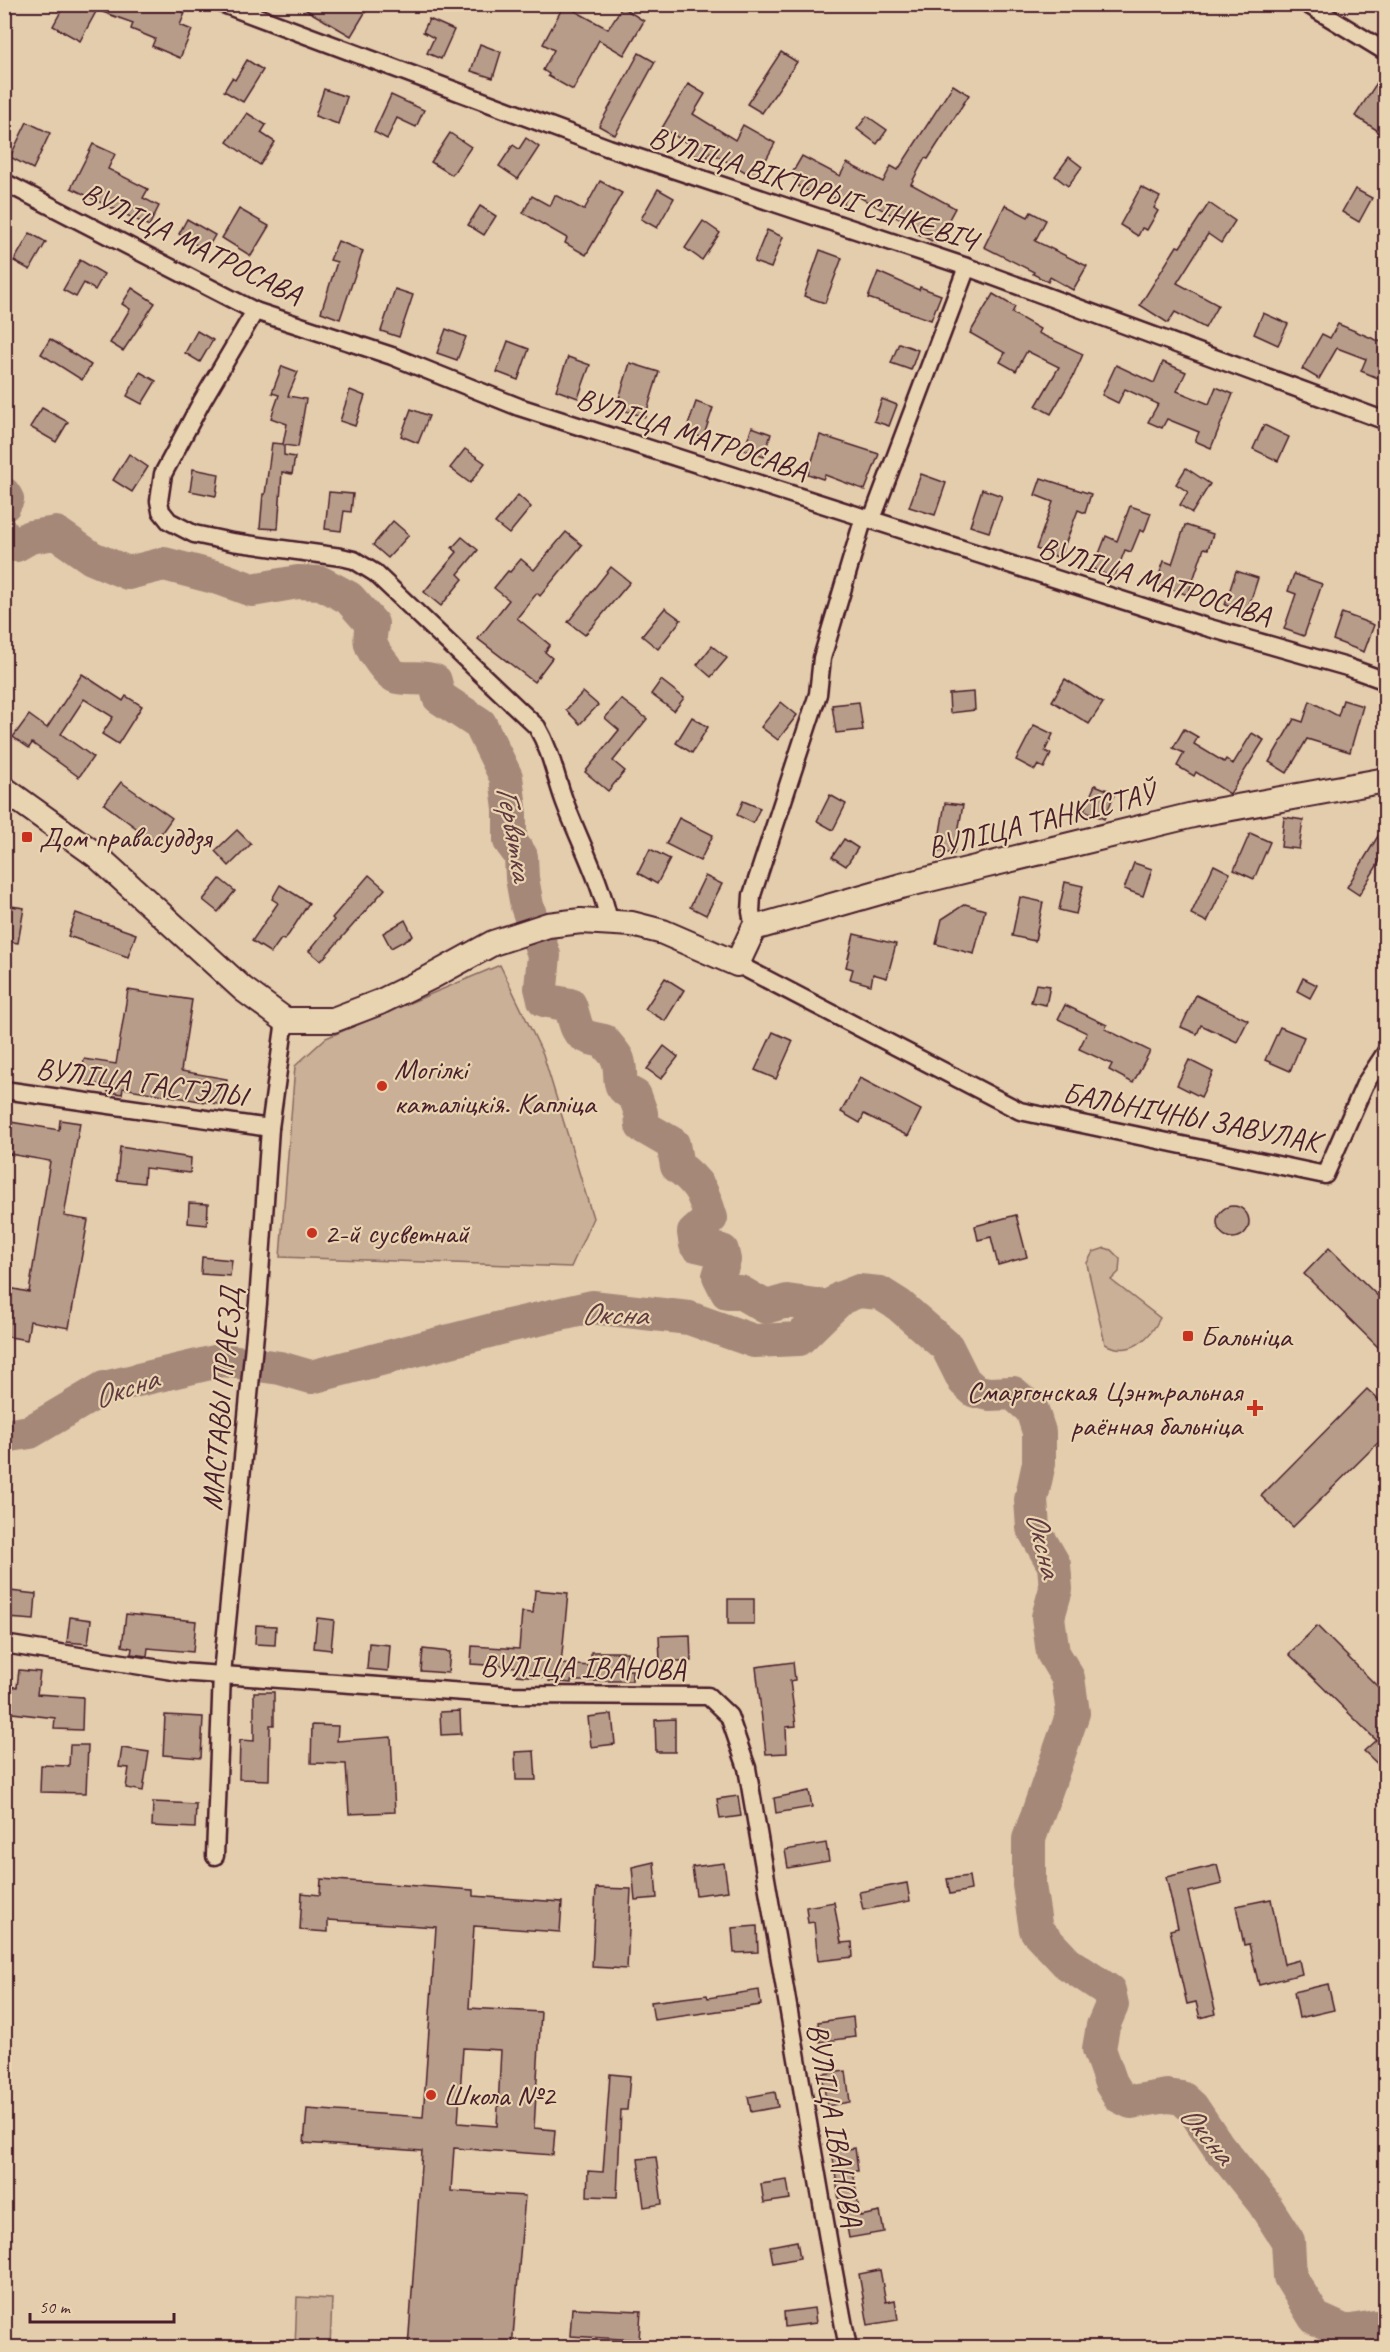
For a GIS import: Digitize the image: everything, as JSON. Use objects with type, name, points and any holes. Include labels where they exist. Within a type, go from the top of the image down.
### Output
[{"type":"street","name":"ВУЛІЦА ВІКТОРЫІ СІНКЕВІЧ","points":[[223,4],[609,148],[966,267],[1385,420]]},
{"type":"street","points":[[1307,4],[1386,52]]},
{"type":"street","name":"ВУЛІЦА МАТРОСАВА","points":[[4,182],[255,310],[392,356],[519,407],[1206,627],[1347,667],[1386,681]]},
{"type":"street","points":[[4,789],[96,855],[243,989],[285,1020],[333,1020],[420,982],[493,943],[548,925],[581,921],[632,924],[663,932],[737,964],[754,928],[751,912],[752,895],[818,694],[822,658],[868,518],[966,267]]},
{"type":"street","points":[[255,310],[163,474],[159,501],[164,515],[176,527],[194,534],[232,542],[341,557],[354,560],[375,573],[537,727],[548,745],[564,801],[596,873],[609,921]]},
{"type":"street","name":"ВУЛІЦА ТАНКІСТАЎ","points":[[754,928],[901,886],[1193,815],[1386,780]]},
{"type":"street","name":"БАЛЬНІЧНЫ ЗАВУЛАК","points":[[737,964],[1020,1111],[1325,1175],[1365,1084],[1386,1052]]},
{"type":"street","name":"МАСТАВЫ ПРАЕЗД","points":[[215,1856],[222,1674],[254,1337],[270,1128],[285,1020]]},
{"type":"street","name":"ВУЛІЦА ГАСТЭЛЫ","points":[[4,1090],[270,1128]]},
{"type":"street","name":"ВУЛІЦА ІВАНОВА","points":[[4,1644],[178,1672],[508,1695],[708,1696],[729,1716],[747,1768],[848,2348]]},
{"type":"shaded area","points":[[500,965],[543,1054],[593,1218],[571,1267],[280,1257],[295,1066],[326,1038]]},
{"type":"shaded area","points":[[1105,1248],[1111,1250],[1120,1259],[1119,1272],[1111,1280],[1160,1318],[1144,1339],[1138,1344],[1123,1349],[1105,1344],[1087,1263],[1093,1252]]},
{"type":"shaded area","points":[[297,2297],[332,2299],[330,2347],[295,2347]]},
{"type":"building","points":[[65,4],[166,4],[185,13],[180,25],[192,30],[180,58],[152,46],[155,39],[131,29],[133,23],[97,10],[80,41],[53,26]]},
{"type":"building","points":[[296,4],[355,4],[366,11],[351,36]]},
{"type":"building","points":[[564,5],[608,29],[622,7],[644,21],[624,55],[599,40],[573,90],[548,76],[549,74],[543,70],[554,50],[543,44]]},
{"type":"building","points":[[429,19],[454,30],[441,59],[427,53],[434,38],[423,32]]},
{"type":"building","points":[[480,44],[501,52],[493,78],[471,71]]},
{"type":"building","points":[[781,52],[797,62],[762,113],[747,104]]},
{"type":"building","points":[[639,53],[655,62],[615,135],[599,126]]},
{"type":"building","points":[[247,60],[263,70],[243,102],[224,91],[232,78],[235,80]]},
{"type":"building","points":[[1386,69],[1386,136],[1355,116]]},
{"type":"building","points":[[688,84],[705,94],[693,114],[735,140],[743,125],[775,143],[756,178],[710,152],[705,161],[689,152],[692,146],[662,128]]},
{"type":"building","points":[[953,85],[969,95],[928,159],[925,158],[911,184],[955,208],[936,243],[916,233],[918,229],[850,192],[844,203],[817,189],[815,195],[796,185],[799,180],[791,175],[802,156],[840,176],[847,163],[883,182],[891,166],[898,170]]},
{"type":"building","points":[[324,89],[347,97],[338,124],[315,116]]},
{"type":"building","points":[[391,95],[424,110],[416,127],[397,118],[387,139],[374,132]]},
{"type":"building","points":[[247,113],[266,125],[261,133],[275,142],[260,165],[227,142]]},
{"type":"building","points":[[867,116],[887,130],[877,144],[857,129]]},
{"type":"building","points":[[27,122],[50,133],[33,169],[10,157]]},
{"type":"building","points":[[450,133],[471,147],[452,175],[431,162]]},
{"type":"building","points":[[526,138],[539,147],[518,179],[499,166],[513,145],[519,149]]},
{"type":"building","points":[[93,144],[115,154],[108,169],[148,189],[143,198],[159,206],[149,226],[71,188]]},
{"type":"building","points":[[1069,157],[1082,167],[1068,186],[1055,176]]},
{"type":"building","points":[[600,181],[622,193],[586,255],[565,243],[567,238],[523,213],[532,196],[550,206],[555,195],[584,210]]},
{"type":"building","points":[[1141,187],[1160,197],[1154,208],[1158,211],[1147,230],[1142,228],[1138,236],[1120,225]]},
{"type":"building","points":[[658,189],[674,198],[657,228],[641,219]]},
{"type":"building","points":[[1355,189],[1372,198],[1359,222],[1342,212]]},
{"type":"building","points":[[1209,203],[1235,221],[1221,243],[1208,234],[1177,283],[1218,305],[1205,328],[1175,312],[1168,323],[1140,305],[1177,246],[1180,247]]},
{"type":"building","points":[[1005,205],[1028,217],[1031,212],[1046,220],[1035,241],[1087,266],[1073,290],[1050,277],[1048,282],[1033,274],[1034,272],[984,247]]},
{"type":"building","points":[[480,206],[496,216],[484,235],[468,225]]},
{"type":"building","points":[[239,209],[269,226],[251,256],[222,238]]},
{"type":"building","points":[[187,219],[215,235],[206,251],[179,234]]},
{"type":"building","points":[[703,221],[720,233],[702,260],[685,248]]},
{"type":"building","points":[[767,230],[783,237],[771,268],[754,262]]},
{"type":"building","points":[[30,233],[46,242],[30,270],[14,261]]},
{"type":"building","points":[[338,241],[363,251],[340,319],[321,312],[337,262],[330,260]]},
{"type":"building","points":[[820,250],[842,258],[825,303],[804,296]]},
{"type":"building","points":[[80,260],[104,274],[95,290],[84,283],[76,297],[63,290]]},
{"type":"building","points":[[878,272],[919,290],[920,287],[941,295],[931,320],[868,298]]},
{"type":"building","points":[[132,288],[155,303],[123,351],[110,343],[130,309],[122,304]]},
{"type":"building","points":[[395,289],[413,295],[399,337],[381,331]]},
{"type":"building","points":[[993,294],[1015,307],[1012,313],[1040,329],[1038,333],[1083,354],[1073,377],[1051,414],[1036,406],[1059,367],[1027,351],[1016,371],[1000,362],[1005,353],[970,333]]},
{"type":"building","points":[[1263,313],[1288,324],[1278,345],[1254,334]]},
{"type":"building","points":[[1338,324],[1386,344],[1386,360],[1378,378],[1361,371],[1366,359],[1337,348],[1319,379],[1302,369],[1322,334],[1330,338]]},
{"type":"building","points":[[446,329],[466,337],[457,360],[437,353]]},
{"type":"building","points":[[197,331],[213,340],[200,362],[185,353]]},
{"type":"building","points":[[50,339],[91,365],[82,380],[41,354]]},
{"type":"building","points":[[508,341],[529,349],[518,380],[497,372]]},
{"type":"building","points":[[899,343],[918,350],[911,370],[891,363]]},
{"type":"building","points":[[568,357],[590,365],[578,398],[556,390]]},
{"type":"building","points":[[1163,362],[1186,372],[1177,391],[1209,404],[1216,387],[1233,394],[1211,448],[1195,441],[1199,432],[1167,419],[1162,428],[1148,422],[1158,404],[1125,389],[1118,403],[1102,395],[1116,365],[1154,383]]},
{"type":"building","points":[[630,363],[659,372],[645,417],[616,408]]},
{"type":"building","points":[[282,366],[298,372],[288,396],[306,399],[298,447],[284,445],[284,455],[295,457],[292,474],[282,472],[278,529],[260,528],[272,443],[283,444],[287,424],[271,418],[279,395],[272,393]]},
{"type":"building","points":[[140,372],[156,381],[142,404],[127,396]]},
{"type":"building","points":[[350,390],[365,396],[355,426],[340,421]]},
{"type":"building","points":[[882,399],[897,405],[889,426],[874,421]]},
{"type":"building","points":[[696,402],[713,408],[703,438],[686,431]]},
{"type":"building","points":[[42,408],[68,422],[56,442],[30,427]]},
{"type":"building","points":[[411,409],[429,416],[418,443],[401,436]]},
{"type":"building","points":[[1264,425],[1289,437],[1278,461],[1253,449]]},
{"type":"building","points":[[752,427],[771,434],[764,457],[744,450]]},
{"type":"building","points":[[820,435],[879,454],[865,490],[825,475],[823,479],[808,474]]},
{"type":"building","points":[[465,449],[485,463],[470,483],[450,468]]},
{"type":"building","points":[[129,454],[148,467],[132,492],[113,480]]},
{"type":"building","points":[[1186,468],[1210,484],[1192,513],[1180,505],[1188,492],[1176,484]]},
{"type":"building","points":[[193,469],[219,474],[216,496],[190,491]]},
{"type":"building","points":[[921,474],[946,483],[935,515],[909,507]]},
{"type":"building","points":[[1041,478],[1091,494],[1085,513],[1078,510],[1060,558],[1036,549],[1053,502],[1035,495]]},
{"type":"building","points":[[982,489],[1002,496],[989,532],[970,526]]},
{"type":"building","points":[[329,492],[353,494],[351,512],[344,511],[341,531],[325,529]]},
{"type":"building","points":[[518,495],[531,507],[509,534],[495,523]]},
{"type":"building","points":[[1130,506],[1151,513],[1144,532],[1140,530],[1131,552],[1125,550],[1114,578],[1093,569],[1106,536],[1117,541]]},
{"type":"building","points":[[393,521],[409,535],[388,558],[373,545]]},
{"type":"building","points":[[1185,525],[1213,534],[1208,549],[1204,548],[1188,595],[1156,584],[1164,561],[1172,564]]},
{"type":"building","points":[[566,532],[582,545],[540,596],[537,593],[517,618],[550,645],[545,652],[552,658],[534,682],[478,639],[509,600],[494,588],[521,559],[534,570]]},
{"type":"building","points":[[462,537],[478,550],[458,574],[463,579],[441,606],[424,592],[457,552],[452,548]]},
{"type":"building","points":[[611,567],[630,582],[585,635],[568,622]]},
{"type":"building","points":[[1236,571],[1258,578],[1247,612],[1225,605]]},
{"type":"building","points":[[1294,574],[1322,584],[1304,636],[1284,629],[1296,594],[1288,591]]},
{"type":"building","points":[[665,608],[681,620],[658,649],[642,636]]},
{"type":"building","points":[[1342,613],[1374,625],[1364,652],[1333,640]]},
{"type":"building","points":[[712,646],[727,658],[711,677],[697,665]]},
{"type":"building","points":[[82,674],[123,701],[126,696],[142,706],[118,744],[102,734],[113,717],[84,699],[61,734],[93,757],[79,777],[32,743],[29,748],[13,737],[29,715],[47,728]]},
{"type":"building","points":[[1065,679],[1103,703],[1089,724],[1052,701]]},
{"type":"building","points":[[661,680],[684,698],[674,711],[651,694]]},
{"type":"building","points":[[583,692],[598,705],[580,724],[566,710]]},
{"type":"building","points":[[974,692],[975,710],[950,713],[949,694]]},
{"type":"building","points":[[621,699],[647,719],[613,761],[625,771],[608,791],[585,772],[619,730],[605,718]]},
{"type":"building","points":[[1343,700],[1363,706],[1350,752],[1307,739],[1287,773],[1269,762],[1294,719],[1303,722],[1310,701],[1338,716]]},
{"type":"building","points":[[781,702],[797,715],[778,740],[761,727]]},
{"type":"building","points":[[859,702],[863,730],[836,733],[832,705]]},
{"type":"building","points":[[692,717],[708,727],[692,753],[676,743]]},
{"type":"building","points":[[1034,725],[1053,734],[1045,751],[1051,754],[1044,768],[1038,765],[1035,770],[1016,760]]},
{"type":"building","points":[[1184,729],[1198,737],[1194,744],[1224,762],[1226,759],[1233,764],[1252,733],[1264,740],[1230,794],[1196,772],[1194,776],[1177,766],[1184,753],[1173,748]]},
{"type":"building","points":[[121,782],[172,818],[155,842],[104,804]]},
{"type":"building","points":[[1095,785],[1115,793],[1104,819],[1084,810]]},
{"type":"building","points":[[830,795],[846,804],[833,830],[817,821]]},
{"type":"building","points":[[743,801],[760,808],[753,823],[737,815]]},
{"type":"building","points":[[945,803],[963,805],[954,854],[937,851]]},
{"type":"building","points":[[1284,817],[1303,820],[1299,849],[1281,847]]},
{"type":"building","points":[[679,818],[713,835],[700,861],[666,844]]},
{"type":"building","points":[[1386,823],[1386,851],[1359,895],[1347,887]]},
{"type":"building","points":[[237,830],[251,844],[229,866],[215,851]]},
{"type":"building","points":[[1250,833],[1270,842],[1254,879],[1234,870]]},
{"type":"building","points":[[844,839],[858,848],[846,866],[832,857]]},
{"type":"building","points":[[650,849],[670,859],[657,884],[638,873]]},
{"type":"building","points":[[1134,863],[1152,869],[1143,896],[1124,889]]},
{"type":"building","points":[[1214,865],[1230,873],[1207,922],[1191,914]]},
{"type":"building","points":[[369,875],[385,889],[321,961],[309,951],[334,920],[332,918]]},
{"type":"building","points":[[705,876],[722,884],[706,915],[690,907]]},
{"type":"building","points":[[220,879],[235,891],[218,912],[203,900]]},
{"type":"building","points":[[1065,882],[1083,886],[1076,914],[1059,910]]},
{"type":"building","points":[[280,885],[309,903],[289,934],[284,940],[281,939],[271,953],[252,941],[278,903],[272,899]]},
{"type":"building","points":[[1020,897],[1043,902],[1035,941],[1012,936]]},
{"type":"building","points":[[965,904],[985,910],[974,954],[936,944],[942,919]]},
{"type":"building","points":[[4,905],[24,908],[18,943],[4,941]]},
{"type":"building","points":[[76,913],[136,934],[128,957],[68,936]]},
{"type":"building","points":[[405,920],[413,936],[391,948],[383,933]]},
{"type":"building","points":[[854,934],[896,944],[887,978],[873,974],[871,985],[850,979],[853,969],[846,967]]},
{"type":"building","points":[[665,978],[684,990],[665,1021],[645,1009]]},
{"type":"building","points":[[1303,978],[1317,985],[1310,998],[1297,991]]},
{"type":"building","points":[[1036,984],[1050,986],[1046,1005],[1031,1002]]},
{"type":"building","points":[[128,990],[192,1000],[181,1071],[227,1079],[223,1105],[123,1088],[122,1094],[108,1092],[108,1086],[81,1082],[84,1059],[116,1064]]},
{"type":"building","points":[[1196,995],[1248,1020],[1237,1042],[1201,1025],[1197,1034],[1181,1027]]},
{"type":"building","points":[[1065,1005],[1107,1025],[1105,1029],[1150,1051],[1133,1083],[1109,1070],[1112,1064],[1079,1049],[1087,1033],[1058,1019]]},
{"type":"building","points":[[1280,1027],[1304,1037],[1290,1071],[1265,1060]]},
{"type":"building","points":[[773,1032],[793,1041],[776,1079],[755,1070]]},
{"type":"building","points":[[664,1046],[678,1057],[661,1079],[647,1069]]},
{"type":"building","points":[[1189,1060],[1213,1072],[1201,1097],[1177,1085]]},
{"type":"building","points":[[860,1078],[921,1110],[908,1136],[864,1114],[860,1123],[841,1112]]},
{"type":"building","points":[[60,1120],[80,1123],[64,1216],[88,1220],[69,1328],[30,1321],[27,1340],[4,1336],[4,1287],[29,1292],[50,1161],[4,1153],[4,1121],[59,1130]]},
{"type":"building","points":[[120,1147],[191,1158],[190,1173],[145,1168],[144,1183],[117,1180]]},
{"type":"building","points":[[189,1203],[208,1204],[207,1225],[188,1223]]},
{"type":"building","points":[[1233,1206],[1244,1211],[1249,1222],[1244,1233],[1233,1238],[1222,1233],[1217,1222],[1222,1211]]},
{"type":"building","points":[[1016,1215],[1027,1257],[998,1265],[991,1237],[978,1240],[975,1226]]},
{"type":"building","points":[[1329,1248],[1386,1304],[1386,1355],[1304,1274]]},
{"type":"building","points":[[202,1257],[232,1260],[230,1276],[201,1274]]},
{"type":"building","points":[[1367,1389],[1386,1407],[1386,1435],[1293,1527],[1261,1496]]},
{"type":"building","points":[[535,1590],[568,1593],[561,1664],[591,1666],[591,1652],[627,1652],[627,1670],[632,1670],[632,1681],[571,1681],[571,1683],[549,1681],[550,1678],[516,1675],[517,1667],[471,1664],[472,1646],[519,1649],[522,1612],[533,1613]]},
{"type":"building","points":[[10,1591],[36,1594],[34,1620],[8,1618]]},
{"type":"building","points":[[728,1599],[754,1599],[754,1624],[728,1624]]},
{"type":"building","points":[[126,1614],[196,1621],[193,1652],[148,1648],[147,1656],[131,1654],[132,1648],[122,1646]]},
{"type":"building","points":[[70,1617],[91,1620],[88,1644],[67,1642]]},
{"type":"building","points":[[317,1618],[334,1620],[331,1650],[314,1648]]},
{"type":"building","points":[[256,1625],[276,1626],[275,1645],[255,1644]]},
{"type":"building","points":[[1317,1626],[1386,1695],[1386,1772],[1364,1751],[1376,1740],[1289,1654]]},
{"type":"building","points":[[690,1635],[691,1661],[660,1661],[659,1636]]},
{"type":"building","points":[[369,1643],[390,1645],[388,1671],[367,1669]]},
{"type":"building","points":[[423,1649],[450,1652],[448,1673],[421,1671]]},
{"type":"building","points":[[793,1662],[795,1680],[790,1681],[796,1726],[786,1727],[787,1753],[766,1754],[756,1667]]},
{"type":"building","points":[[19,1670],[40,1672],[37,1694],[83,1697],[82,1730],[54,1729],[55,1718],[4,1712],[4,1686],[17,1687]]},
{"type":"building","points":[[254,1692],[274,1692],[274,1725],[270,1725],[269,1780],[239,1779],[240,1740],[254,1741]]},
{"type":"building","points":[[460,1711],[461,1734],[441,1735],[440,1712]]},
{"type":"building","points":[[612,1714],[615,1744],[591,1747],[588,1717]]},
{"type":"building","points":[[165,1715],[203,1717],[201,1758],[163,1755]]},
{"type":"building","points":[[675,1719],[675,1752],[656,1752],[655,1720]]},
{"type":"building","points":[[312,1725],[338,1726],[337,1741],[391,1737],[395,1812],[349,1814],[346,1764],[311,1763]]},
{"type":"building","points":[[70,1745],[88,1745],[86,1793],[40,1792],[41,1765],[69,1766]]},
{"type":"building","points":[[122,1748],[149,1752],[143,1791],[126,1788],[129,1768],[119,1767]]},
{"type":"building","points":[[534,1751],[536,1780],[516,1780],[515,1752]]},
{"type":"building","points":[[809,1791],[812,1807],[776,1813],[774,1798]]},
{"type":"building","points":[[738,1796],[741,1816],[720,1819],[717,1799]]},
{"type":"building","points":[[153,1802],[196,1804],[195,1828],[152,1826]]},
{"type":"building","points":[[826,1843],[829,1861],[788,1868],[785,1850]]},
{"type":"building","points":[[654,1862],[657,1898],[635,1900],[632,1867]]},
{"type":"building","points":[[724,1863],[728,1891],[696,1895],[692,1867]]},
{"type":"building","points":[[1217,1865],[1222,1884],[1188,1892],[1216,2014],[1200,2018],[1196,2002],[1187,2004],[1170,1930],[1178,1928],[1166,1877]]},
{"type":"building","points":[[969,1876],[971,1890],[950,1894],[947,1879]]},
{"type":"building","name":"Школа №2","points":[[321,1879],[473,1890],[473,1896],[562,1902],[560,1932],[474,1926],[469,2008],[541,2012],[534,2128],[555,2130],[553,2155],[454,2148],[451,2191],[525,2196],[512,2348],[408,2348],[422,2151],[304,2143],[307,2109],[423,2117],[436,1927],[328,1920],[328,1932],[300,1930],[302,1893],[320,1895]],"holes":[[[463,2048],[501,2050],[497,2126],[458,2123]]]},
{"type":"building","points":[[907,1883],[910,1901],[863,1910],[859,1892]]},
{"type":"building","points":[[596,1888],[631,1889],[627,1969],[592,1967]]},
{"type":"building","points":[[1271,1899],[1284,1964],[1299,1960],[1302,1974],[1259,1985],[1249,1944],[1244,1945],[1236,1906]]},
{"type":"building","points":[[834,1902],[841,1943],[852,1942],[853,1957],[818,1961],[814,1922],[808,1923],[806,1907]]},
{"type":"building","points":[[757,1926],[758,1952],[734,1953],[732,1928]]},
{"type":"building","points":[[1328,1984],[1334,2010],[1299,2018],[1294,1992]]},
{"type":"building","points":[[759,1990],[761,2005],[654,2020],[651,2002],[707,1995],[708,1998]]},
{"type":"building","points":[[853,2017],[855,2037],[820,2042],[818,2022]]},
{"type":"building","points":[[846,2071],[850,2102],[827,2106],[822,2074]]},
{"type":"building","points":[[610,2074],[630,2076],[627,2110],[621,2110],[617,2197],[587,2196],[588,2171],[603,2172]]},
{"type":"building","points":[[775,2092],[778,2107],[751,2112],[748,2097]]},
{"type":"building","points":[[855,2148],[858,2171],[853,2171],[860,2216],[880,2212],[884,2232],[849,2238],[842,2199],[839,2200],[832,2151]]},
{"type":"building","points":[[656,2157],[662,2204],[644,2207],[638,2159]]},
{"type":"building","points":[[787,2180],[790,2199],[764,2203],[761,2184]]},
{"type":"building","points":[[797,2241],[800,2258],[773,2263],[770,2246]]},
{"type":"building","points":[[880,2270],[886,2302],[895,2300],[898,2320],[868,2325],[859,2274]]},
{"type":"building","points":[[572,2308],[641,2311],[639,2340],[570,2336]]},
{"type":"building","points":[[814,2308],[816,2323],[785,2327],[784,2312]]},
{"type":"waterway","name":"Гервятка","points":[[4,494],[7,499],[4,505]]},
{"type":"waterway","name":"Гервятка","points":[[4,535],[8,541],[16,545],[30,537],[56,533],[92,558],[128,573],[164,564],[222,579],[252,590],[298,582],[321,583],[349,598],[372,624],[370,637],[372,648],[390,672],[397,677],[435,681],[439,697],[480,724],[506,777],[510,808],[510,841],[521,856],[527,906],[544,955],[541,988],[544,1000],[570,1005],[579,1031],[587,1037],[604,1041],[616,1055],[622,1085],[635,1096],[641,1113],[642,1126],[673,1144],[677,1166],[700,1189],[711,1218],[694,1233],[696,1245],[722,1251],[724,1260],[719,1276],[727,1292],[740,1292],[766,1307],[787,1301],[830,1307]]},
{"type":"waterway","name":"Оксна","points":[[4,1436],[30,1432],[104,1388],[223,1360],[280,1368],[311,1377],[508,1326],[592,1307],[689,1318],[754,1341],[799,1339],[841,1298],[859,1291],[880,1293],[899,1305],[947,1347],[964,1381],[975,1391],[989,1394],[1013,1393],[1032,1410],[1039,1432],[1039,1463],[1031,1500],[1033,1528],[1054,1565],[1056,1589],[1048,1617],[1053,1653],[1068,1678],[1073,1713],[1029,1839],[1029,1885],[1036,1930],[1067,1963],[1109,1991],[1112,2005],[1103,2026],[1099,2049],[1111,2083],[1119,2096],[1131,2102],[1167,2096],[1182,2098],[1192,2107],[1218,2146],[1263,2202],[1288,2241],[1290,2277],[1315,2318],[1346,2332],[1375,2327],[1386,2333]]},
{"type":"place","name":"Дом правасуддзя","points":[[27,837]]},
{"type":"place","name":"Могілкі каталіцкія. Капліца","points":[[382,1086]]},
{"type":"place","name":"2-й сусветнай","points":[[312,1233]]},
{"type":"place","name":"Бальніца","points":[[1188,1336]]},
{"type":"place","name":"Смаргонская Цэнтральная раённая бальніца","points":[[1255,1408]]},
{"type":"place","name":"Школа №2","points":[[431,2095]]}]
